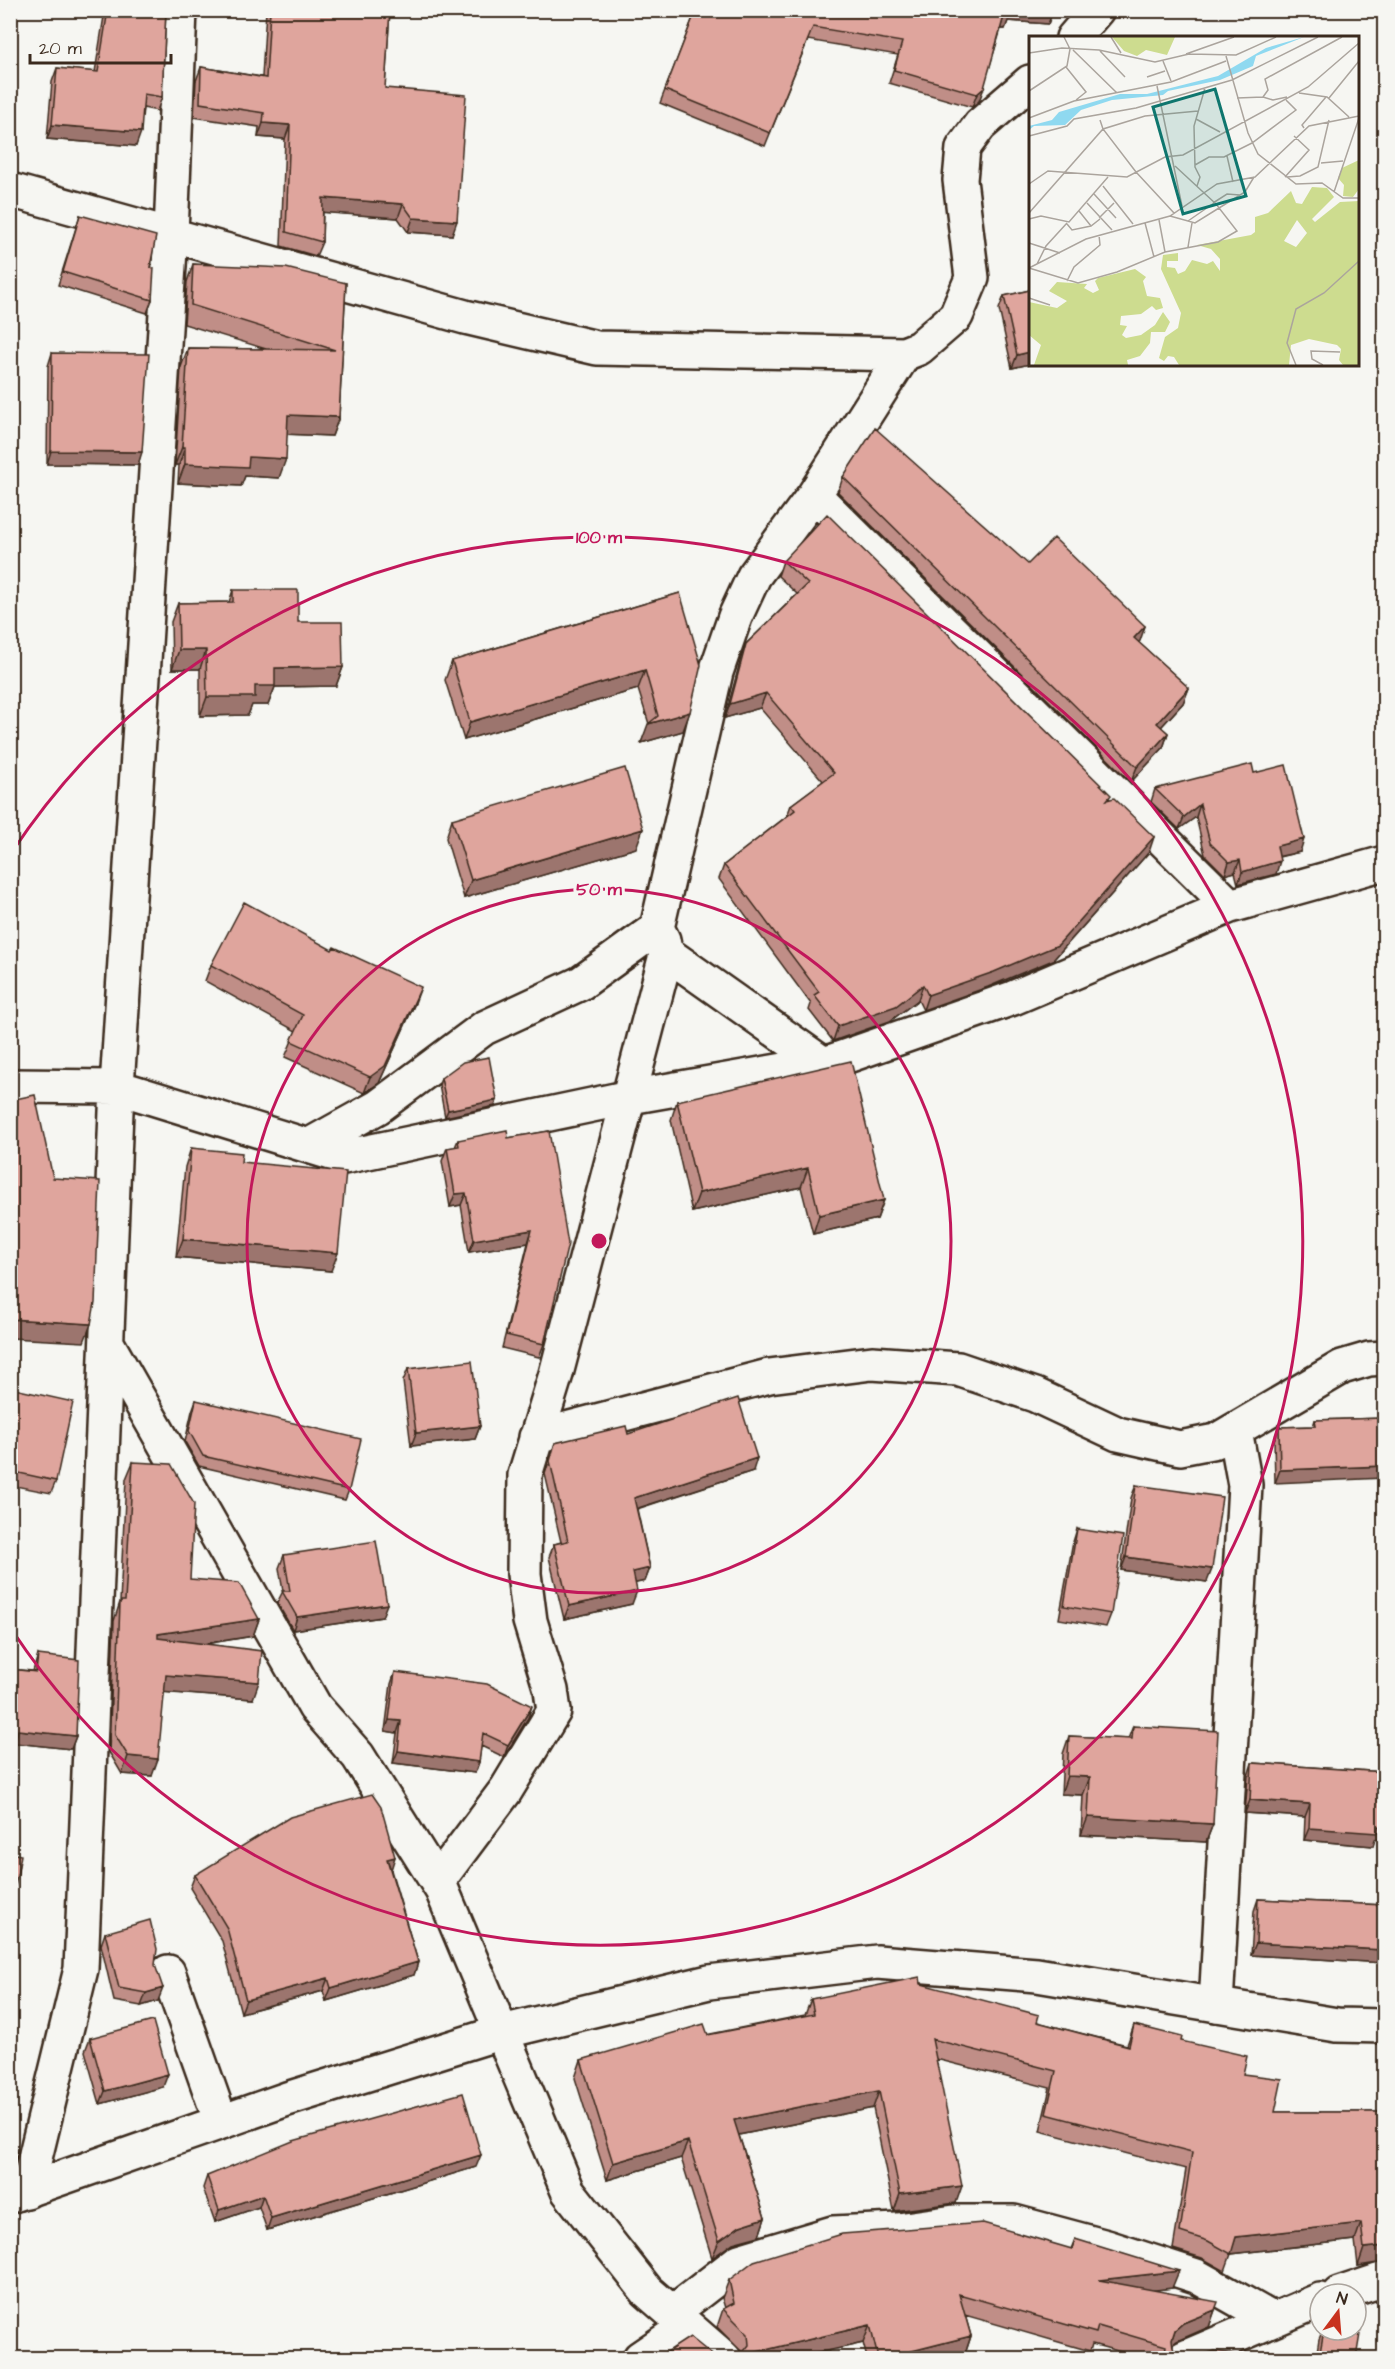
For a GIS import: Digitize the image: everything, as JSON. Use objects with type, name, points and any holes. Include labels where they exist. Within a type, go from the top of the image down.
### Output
[{"type":"street","points":[[19,2194],[81,1969],[117,1087],[171,234],[180,10]]},
{"type":"street","points":[[1075,36],[1097,10]]},
{"type":"street","points":[[10,189],[465,317],[597,348],[904,354],[919,348],[956,316],[972,278],[960,180],[963,148],[980,125],[1029,83]]},
{"type":"street","points":[[437,1882],[506,1790],[554,1711],[551,1690],[530,1621],[524,1574],[525,1475],[630,1097],[716,672],[735,617],[754,576],[814,495],[904,354]]},
{"type":"street","points":[[814,495],[1230,906]]},
{"type":"street","points":[[10,1086],[117,1087],[344,1157],[630,1097],[822,1064],[1013,998],[1230,906],[1384,863]]},
{"type":"street","points":[[308,1146],[378,1107],[484,1028],[581,983],[661,940]]},
{"type":"street","points":[[661,940],[822,1064]]},
{"type":"street","points":[[107,1343],[315,1707],[358,1756],[437,1882],[568,2191],[647,2291],[724,2358]]},
{"type":"street","points":[[536,1437],[769,1376],[872,1363],[958,1369],[1035,1395],[1118,1434],[1180,1448],[1216,1441],[1342,1367],[1369,1359],[1384,1358]]},
{"type":"street","points":[[1216,2005],[1245,1485],[1235,1430]]},
{"type":"street","points":[[19,2194],[221,2122],[502,2032],[709,1982],[876,1962],[1037,1975],[1337,2025],[1384,2026]]},
{"type":"street","points":[[168,1971],[221,2122]]},
{"type":"street","points":[[640,2358],[739,2261],[833,2233],[898,2230],[954,2222],[1014,2222],[1107,2247],[1196,2276],[1272,2319]]},
{"type":"street","points":[[1368,2284],[1384,2279]]},
{"type":"street","points":[[1184,2358],[1308,2305]]},
{"type":"building","points":[[108,10],[166,10],[162,97],[144,94],[141,132],[52,125],[57,68],[98,72]]},
{"type":"building","points":[[270,10],[390,10],[385,88],[466,95],[457,221],[413,218],[403,204],[323,198],[322,242],[286,232],[290,125],[263,123],[264,113],[200,103],[201,67],[266,78]]},
{"type":"building","points":[[696,10],[1010,10],[1010,16],[1004,16],[984,88],[977,94],[894,70],[902,42],[813,27],[770,133],[665,90]]},
{"type":"building","points":[[80,215],[156,236],[150,267],[154,268],[152,300],[63,272]]},
{"type":"building","points":[[193,264],[286,268],[346,283],[339,417],[288,415],[286,459],[249,457],[248,467],[185,464],[185,447],[182,447],[188,348],[335,350],[191,305]]},
{"type":"building","points":[[1029,290],[1029,352],[1017,355],[1004,296]]},
{"type":"building","points":[[52,353],[149,354],[142,452],[51,451]]},
{"type":"building","points":[[875,428],[1028,564],[1054,538],[1145,626],[1134,638],[1189,688],[1157,723],[1168,733],[1137,767],[843,477]]},
{"type":"building","points":[[827,514],[1111,795],[1107,800],[1114,798],[1154,837],[1058,945],[994,972],[928,995],[923,985],[896,1006],[838,1026],[814,995],[819,992],[724,865],[795,810],[791,805],[834,773],[766,693],[730,704],[746,644],[808,584],[783,561]]},
{"type":"building","points":[[233,590],[298,590],[298,622],[342,622],[343,667],[275,668],[275,686],[255,686],[255,697],[207,697],[206,650],[179,650],[178,603],[233,602]]},
{"type":"building","points":[[680,593],[701,665],[690,712],[648,724],[658,716],[645,670],[470,722],[452,661]]},
{"type":"building","points":[[1252,764],[1254,773],[1286,765],[1304,839],[1277,846],[1280,861],[1242,872],[1240,860],[1229,862],[1210,843],[1200,804],[1184,817],[1155,789]]},
{"type":"building","points":[[625,768],[643,829],[471,880],[452,819]]},
{"type":"building","points":[[244,902],[332,950],[334,947],[421,987],[385,1066],[370,1077],[291,1041],[303,1015],[211,965]]},
{"type":"building","points":[[489,1057],[497,1100],[448,1110],[441,1078],[463,1062]]},
{"type":"building","points":[[851,1061],[884,1200],[819,1215],[808,1168],[699,1193],[677,1101]]},
{"type":"building","points":[[35,1095],[53,1178],[100,1181],[95,1303],[91,1324],[10,1319],[10,1100]]},
{"type":"building","points":[[507,1130],[508,1138],[549,1131],[568,1244],[544,1344],[506,1335],[532,1230],[474,1240],[466,1193],[455,1194],[447,1148],[459,1146],[458,1140]]},
{"type":"building","points":[[191,1148],[242,1153],[241,1162],[346,1172],[338,1253],[183,1239]]},
{"type":"building","points":[[472,1361],[480,1426],[416,1433],[408,1369]]},
{"type":"building","points":[[10,1388],[73,1402],[56,1481],[10,1471]]},
{"type":"building","points":[[738,1398],[757,1458],[634,1498],[650,1568],[633,1572],[637,1591],[569,1606],[554,1544],[568,1541],[550,1461],[555,1443],[626,1426],[628,1434]]},
{"type":"building","points":[[196,1400],[361,1439],[349,1490],[203,1456],[189,1431]]},
{"type":"building","points":[[1384,1418],[1384,1466],[1280,1470],[1279,1427],[1316,1426],[1315,1420]]},
{"type":"building","points":[[133,1462],[171,1464],[194,1504],[190,1579],[239,1583],[259,1619],[158,1634],[158,1638],[262,1651],[259,1682],[166,1675],[158,1759],[128,1756],[115,1735],[120,1603],[125,1601]]},
{"type":"building","points":[[1136,1485],[1222,1497],[1212,1569],[1126,1557]]},
{"type":"building","points":[[1077,1529],[1123,1536],[1111,1614],[1064,1606]]},
{"type":"building","points":[[376,1541],[387,1604],[297,1617],[282,1591],[290,1591],[284,1555]]},
{"type":"building","points":[[38,1655],[79,1660],[76,1736],[18,1730],[16,1738],[10,1738],[10,1669],[36,1672]]},
{"type":"building","points":[[395,1672],[487,1684],[532,1706],[508,1745],[483,1733],[479,1762],[398,1751],[401,1721],[389,1720]]},
{"type":"building","points":[[1133,1726],[1218,1731],[1213,1824],[1088,1817],[1090,1777],[1067,1776],[1069,1736],[1132,1739]]},
{"type":"building","points":[[1252,1763],[1384,1772],[1384,1827],[1378,1826],[1377,1833],[1309,1828],[1310,1804],[1250,1800]]},
{"type":"building","points":[[372,1794],[381,1807],[395,1857],[387,1859],[418,1962],[331,1988],[328,1978],[246,2000],[227,1928],[195,1875],[290,1817]]},
{"type":"building","points":[[10,1853],[21,1855],[11,1908],[10,1908]]},
{"type":"building","points":[[1258,1899],[1384,1905],[1384,1950],[1256,1943]]},
{"type":"building","points":[[150,1920],[157,1949],[155,1965],[163,1988],[146,1993],[119,1988],[105,1933]]},
{"type":"building","points":[[920,1977],[921,1984],[1039,2015],[1037,2022],[1129,2046],[1134,2025],[1182,2037],[1181,2041],[1247,2056],[1243,2074],[1282,2079],[1275,2112],[1384,2112],[1384,2246],[1364,2248],[1361,2223],[1236,2237],[1231,2254],[1208,2241],[1180,2232],[1192,2152],[1046,2114],[1056,2071],[932,2039],[962,2186],[900,2194],[879,2091],[734,2120],[765,2218],[740,2226],[719,2241],[688,2141],[613,2163],[581,2060],[704,2024],[708,2035],[814,2014],[811,1999]]},
{"type":"building","points":[[153,2021],[168,2074],[105,2091],[90,2038]]},
{"type":"building","points":[[463,2093],[481,2155],[271,2218],[263,2195],[219,2210],[207,2176],[293,2141]]},
{"type":"building","points":[[983,2223],[1072,2249],[1075,2239],[1179,2271],[1099,2280],[1218,2302],[1215,2310],[1183,2323],[1175,2330],[1172,2339],[1173,2348],[1180,2356],[1186,2358],[1164,2358],[1166,2346],[1098,2326],[1096,2333],[959,2294],[971,2336],[878,2358],[870,2325],[740,2356],[749,2345],[748,2334],[723,2309],[734,2303],[729,2280],[754,2261],[842,2234]]},
{"type":"building","points":[[690,2337],[716,2358],[667,2358],[664,2354]]},
{"type":"building","points":[[1322,2342],[1359,2342],[1356,2358],[1319,2358]]},
{"type":"building","points":[[1215,2351],[1262,2358],[1189,2358]]}]
